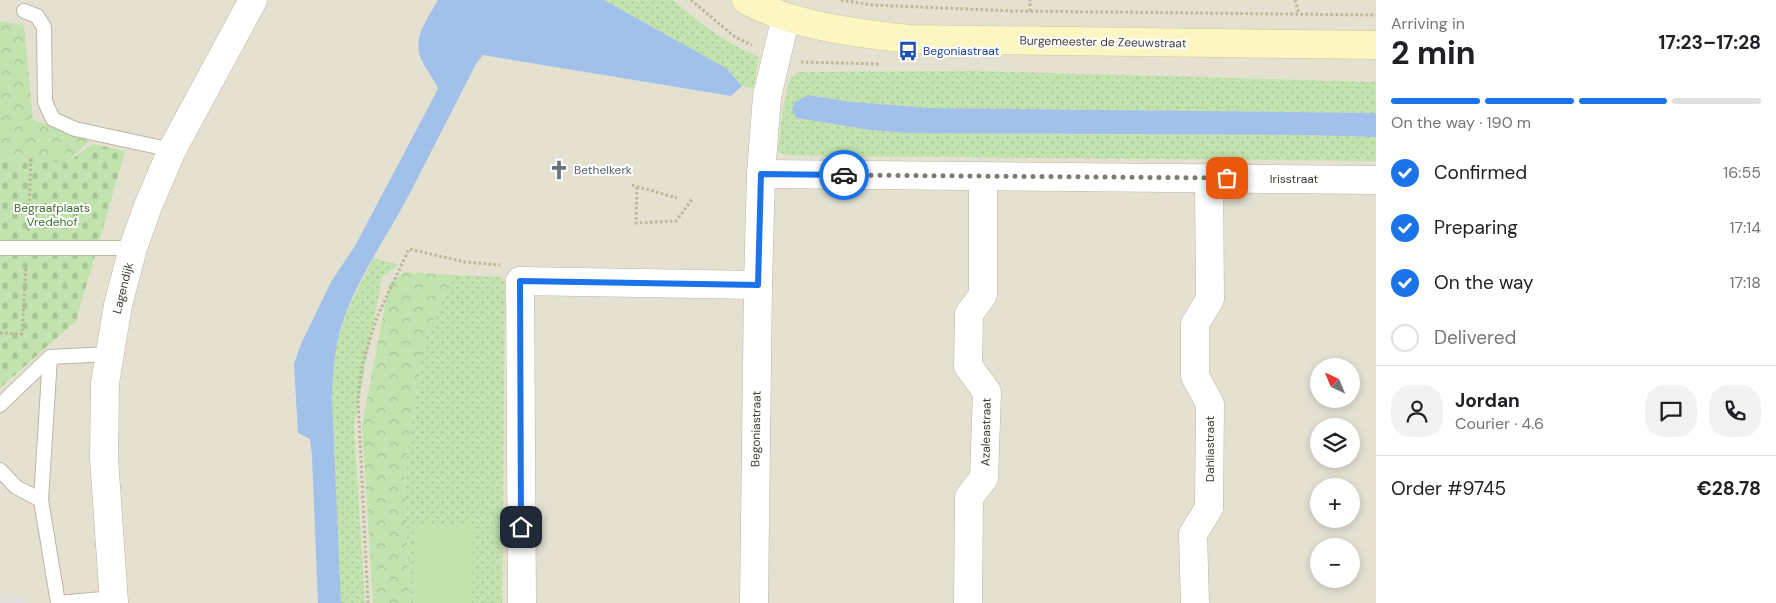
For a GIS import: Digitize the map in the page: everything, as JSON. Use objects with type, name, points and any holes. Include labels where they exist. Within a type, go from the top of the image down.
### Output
[{"type":"street","name":"Lagendijk","points":[[114,601],[104,458],[105,383],[118,305],[133,248],[148,206],[172,150],[253,0]]},
{"type":"street","name":"Burgemeester de Zeeuwstraat","points":[[746,0],[786,17],[851,32],[909,39],[1376,45]]},
{"type":"street","name":"Begoniastraat","points":[[754,603],[761,174],[767,96],[786,17]]},
{"type":"street","name":"Irisstraat","points":[[761,174],[1376,180]]},
{"type":"street","name":"Azaleastraat","points":[[968,603],[969,497],[984,478],[987,392],[968,366],[969,314],[983,295],[983,176]]},
{"type":"street","name":"Dahliastraat","points":[[1195,603],[1193,534],[1209,508],[1210,404],[1195,376],[1195,324],[1210,299],[1209,178]]},
{"type":"street","points":[[522,603],[520,281],[758,285]]},
{"type":"lane","points":[[24,11],[37,16],[44,28],[45,102],[53,119],[75,129],[172,150]]},
{"type":"lane","points":[[0,248],[133,248]]},
{"type":"lane","points":[[0,405],[50,357],[109,354]]},
{"type":"lane","points":[[50,357],[41,500],[58,603],[114,601]]},
{"type":"lane","points":[[0,470],[16,487],[41,500]]},
{"type":"path","points":[[842,0],[872,5],[1030,11],[1376,15]]},
{"type":"path","points":[[1030,0],[1030,11]]},
{"type":"path","points":[[1295,0],[1299,14]]},
{"type":"path","points":[[632,185],[677,198]]},
{"type":"path","points":[[637,187],[636,223],[676,221],[692,198]]},
{"type":"path","points":[[368,603],[358,399],[362,364],[381,308],[409,249],[465,262],[510,266],[520,281]]},
{"type":"shaded area","points":[[0,0],[1376,0],[1376,603],[0,603]]},
{"type":"shaded area","points":[[0,597],[26,597],[25,603],[0,603]]},
{"type":"green space","points":[[604,0],[673,0],[713,32],[758,57],[754,88],[742,86],[726,68]]},
{"type":"green space","points":[[0,21],[24,25],[33,120],[92,138],[68,162],[18,162],[0,151]]},
{"type":"green space","points":[[975,71],[1376,82],[1376,113],[931,108],[852,102],[809,95],[792,109],[796,118],[871,130],[907,133],[1376,137],[1376,161],[817,156],[785,155],[778,151],[783,108],[790,78],[798,72]]},
{"type":"green space","name":"Begraafplaats Vredehof","points":[[93,144],[125,151],[76,321],[0,388],[0,151],[18,162],[68,162]]},
{"type":"green space","points":[[374,258],[399,265],[382,277],[354,426],[365,603],[341,603],[332,397],[334,363],[337,343],[352,299]]},
{"type":"green space","points":[[404,272],[453,275],[424,342],[404,474],[410,603],[373,603],[362,425],[389,284]]},
{"type":"green space","points":[[453,275],[502,277],[505,284],[502,603],[410,603],[404,474],[424,342]]},
{"type":"green space","points":[[414,526],[473,527],[472,603],[413,603]]},
{"type":"water","points":[[438,0],[604,0],[726,68],[742,86],[731,96],[483,55],[476,64],[410,193],[366,270],[341,327],[335,357],[332,397],[341,603],[318,603],[312,456],[310,439],[298,433],[294,364],[301,344],[331,282],[355,246],[438,89],[422,61],[418,45],[425,22]]},
{"type":"water","points":[[808,95],[852,102],[931,108],[1376,113],[1376,137],[907,133],[871,130],[796,118],[792,109],[795,102]]},
{"type":"way so far","points":[[844,175],[1227,178]]},
{"type":"place","name":"Begoniastraat","points":[[908,51]]},
{"type":"place","name":"Bethelkerk","points":[[559,170]]},
{"type":"route","points":[[521,527],[520,281],[758,285],[761,174],[844,175]]}]
